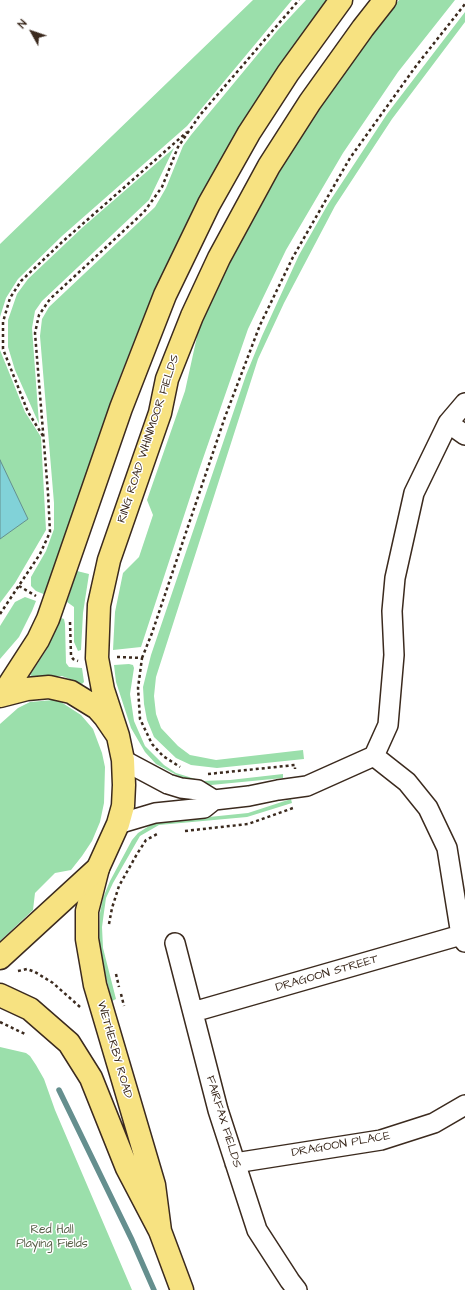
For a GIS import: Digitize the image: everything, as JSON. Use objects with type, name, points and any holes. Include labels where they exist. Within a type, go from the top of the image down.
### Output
[{"type":"main road","points":[[2,695],[38,640],[48,619],[121,408],[165,295],[209,204],[248,134],[288,73],[341,0]]},
{"type":"main road","name":"RING ROAD WHINMOOR FIELDS","points":[[118,736],[103,690],[97,658],[98,605],[109,560],[160,413],[167,379],[192,316],[219,258],[269,166],[310,102],[362,28],[385,0]]},
{"type":"main road","points":[[2,695],[27,689],[49,687],[71,692],[97,708],[105,716],[118,736],[123,760],[123,806],[118,824],[98,868],[8,965]]},
{"type":"main road","name":"WETHERBY ROAD","points":[[98,868],[88,911],[87,939],[96,985],[154,1185],[160,1231]]},
{"type":"main road","name":"WETHERBY ROAD","points":[[0,995],[30,1009],[69,1043],[91,1078],[127,1168],[160,1231],[182,1290]]},
{"type":"street","points":[[118,824],[155,813],[204,808],[214,800],[249,796],[307,786],[374,756],[388,725],[394,655],[392,611],[396,571],[414,494],[448,423],[465,403]]},
{"type":"street","points":[[448,423],[465,435]]},
{"type":"street","points":[[374,756],[411,788],[428,808],[447,848],[454,880],[463,938]]},
{"type":"street","points":[[123,760],[168,784],[181,788],[198,790],[214,800]]},
{"type":"street","name":"DRAGOON STREET","points":[[193,1012],[463,938]]},
{"type":"street","name":"FAIRFAX FIELDS","points":[[175,942],[218,1110],[257,1230],[290,1281],[298,1290]]},
{"type":"street","name":"DRAGOON PLACE","points":[[235,1163],[381,1140],[434,1123],[465,1105]]},
{"type":"path","points":[[0,614],[40,554],[50,532],[35,332],[39,315],[50,299],[144,212],[162,187],[178,147],[190,129],[299,0]]},
{"type":"path","points":[[182,768],[163,756],[152,744],[140,719],[138,688],[142,658],[152,633],[225,418],[260,325],[293,257],[350,158],[416,66],[465,4]]},
{"type":"path","points":[[43,436],[28,412],[3,349],[3,322],[10,298],[21,281],[61,243],[190,129]]},
{"type":"path","points":[[19,586],[40,600]]},
{"type":"path","points":[[70,617],[71,655],[77,661],[82,660]]},
{"type":"path","points":[[113,657],[142,658]]},
{"type":"path","points":[[202,774],[222,774],[286,766]]},
{"type":"path","points":[[183,831],[248,824],[293,808]]},
{"type":"path","points":[[108,927],[119,886],[137,854],[146,840],[158,834],[164,833]]},
{"type":"path","points":[[8,965],[35,972],[53,983],[84,1010]]},
{"type":"path","points":[[114,969],[122,997]]},
{"type":"path","points":[[0,1022],[26,1035]]},
{"type":"green space","points":[[253,0],[292,0],[187,126],[62,236],[18,279],[6,298],[0,317],[0,244]]},
{"type":"green space","points":[[306,0],[327,0],[259,98],[218,165],[184,228],[144,316],[116,387],[46,595],[36,591],[31,586],[31,577],[46,551],[54,529],[54,503],[40,336],[42,319],[49,307],[155,207],[166,188],[183,146],[191,135],[277,31]]},
{"type":"green space","points":[[399,0],[455,0],[398,72],[343,153],[286,250],[248,329],[199,470],[141,647],[113,650],[115,612],[123,573],[139,557],[153,515],[147,500],[185,391],[198,332],[225,272],[292,149],[329,91]]},
{"type":"green space","points":[[465,12],[465,22],[392,119],[335,206],[284,303],[258,359],[156,677],[154,696],[156,714],[161,728],[178,746],[190,755],[216,760],[303,750],[304,759],[217,768],[191,765],[176,758],[154,737],[147,720],[143,687],[151,655],[246,375],[299,255],[328,204],[387,114]]},
{"type":"green space","points":[[174,148],[149,200],[42,301],[35,311],[32,328],[39,424],[15,370],[8,347],[8,320],[17,294],[28,279],[83,227]]},
{"type":"green space","points":[[0,350],[25,412],[41,437],[46,530],[15,583],[0,603]]},
{"type":"green space","points":[[77,571],[89,574],[83,613],[81,650],[78,651],[74,642],[74,607],[67,602]]},
{"type":"green space","points":[[25,597],[36,601],[32,611],[19,637],[0,659],[0,626],[15,602]]},
{"type":"green space","points":[[61,618],[64,619],[65,624],[66,663],[69,667],[82,668],[84,682],[82,684],[62,676],[33,677],[30,675],[47,649]]},
{"type":"green space","points":[[114,665],[133,665],[134,668],[130,694],[134,721],[145,746],[164,765],[176,773],[202,781],[230,780],[283,774],[283,778],[211,785],[184,779],[156,764],[145,752],[131,728],[116,682]]},
{"type":"green space","points":[[53,700],[61,702],[81,715],[93,729],[102,753],[105,767],[104,803],[100,822],[92,841],[71,870],[55,873],[35,893],[33,910],[0,941],[0,724],[18,708],[30,702]]},
{"type":"green space","points":[[291,799],[292,803],[247,817],[159,825],[140,836],[106,898],[102,927],[103,948],[116,999],[112,1001],[99,949],[100,913],[103,898],[110,881],[132,840],[138,833],[149,826],[160,822],[248,813]]},
{"type":"green space","name":"Red Hall Playing Fields","points":[[0,1047],[26,1053],[30,1056],[44,1079],[55,1110],[132,1290],[0,1290]]},
{"type":"water","points":[[0,460],[28,519],[0,539]]},
{"type":"waterway","points":[[59,1090],[132,1240],[154,1290]]}]
